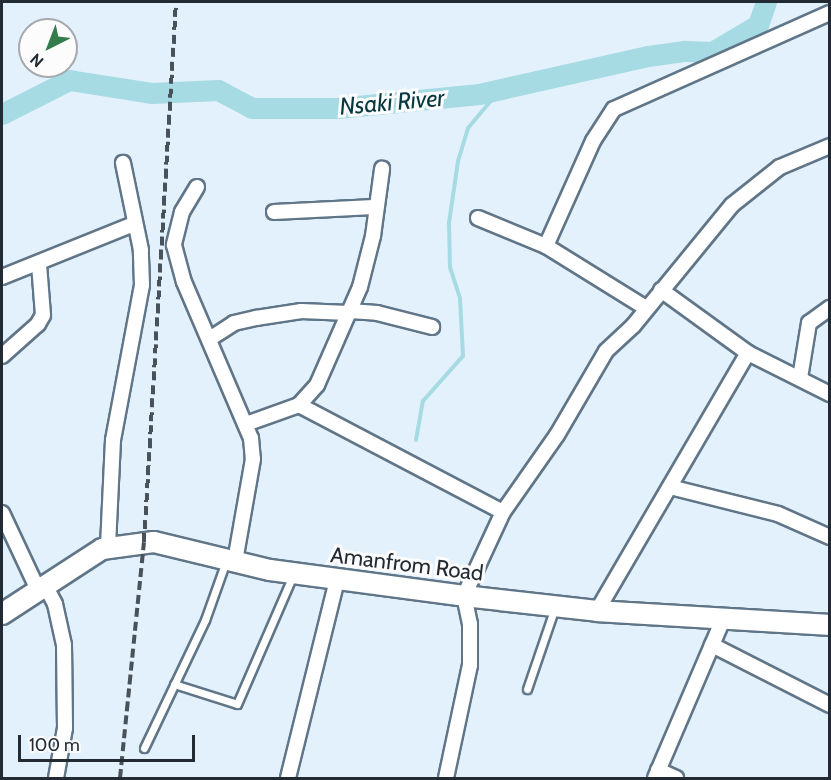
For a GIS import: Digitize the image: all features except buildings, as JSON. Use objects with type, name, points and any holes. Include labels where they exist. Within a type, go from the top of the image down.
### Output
[{"type":"street","points":[[546,246],[593,141],[614,109],[830,14]]},
{"type":"street","points":[[446,778],[470,665],[470,624],[464,596],[503,512],[557,435],[606,351],[646,308],[732,205],[780,167],[830,146]]},
{"type":"street","points":[[2,614],[108,546],[113,440],[142,285],[141,250],[123,163]]},
{"type":"street","points":[[246,424],[299,405],[317,385],[350,312],[373,236],[374,207],[382,169]]},
{"type":"street","points":[[197,187],[182,212],[174,245],[184,282],[211,338],[246,424],[254,459],[231,560]]},
{"type":"street","points":[[274,212],[374,207]]},
{"type":"street","points":[[478,218],[546,246],[646,308]]},
{"type":"street","points":[[2,277],[39,264],[57,251],[134,224]]},
{"type":"street","points":[[2,356],[38,324],[43,315],[39,264]]},
{"type":"street","points":[[661,290],[748,353],[830,394]]},
{"type":"street","points":[[800,378],[809,323],[830,308]]},
{"type":"street","points":[[211,338],[234,323],[301,311],[377,313],[432,327]]},
{"type":"street","points":[[597,611],[748,353]]},
{"type":"street","points":[[299,405],[503,512]]},
{"type":"street","points":[[670,487],[778,514],[830,537]]},
{"type":"street","points":[[2,513],[42,590],[55,604],[64,645],[65,728],[56,778]]},
{"type":"street","name":"Amanfrom Road","points":[[108,546],[167,543],[294,574],[555,608],[830,625]]},
{"type":"street","points":[[288,778],[337,580]]},
{"type":"street","points":[[676,778],[656,774],[724,617]]},
{"type":"street","points":[[712,645],[830,705]]},
{"type":"lane","points":[[144,748],[231,560]]},
{"type":"lane","points":[[174,684],[237,705],[294,574]]},
{"type":"lane","points":[[527,689],[555,608]]},
{"type":"waterway","name":"Nsaki River","points":[[2,114],[69,80],[151,93],[218,90],[252,108],[337,108],[479,94],[648,56],[685,51],[712,52],[758,25],[766,2]]},
{"type":"waterway","points":[[416,440],[423,401],[463,356],[460,298],[450,267],[449,223],[458,161],[468,128],[500,90]]},
{"type":"railway","points":[[120,778],[144,542],[176,2]]}]
